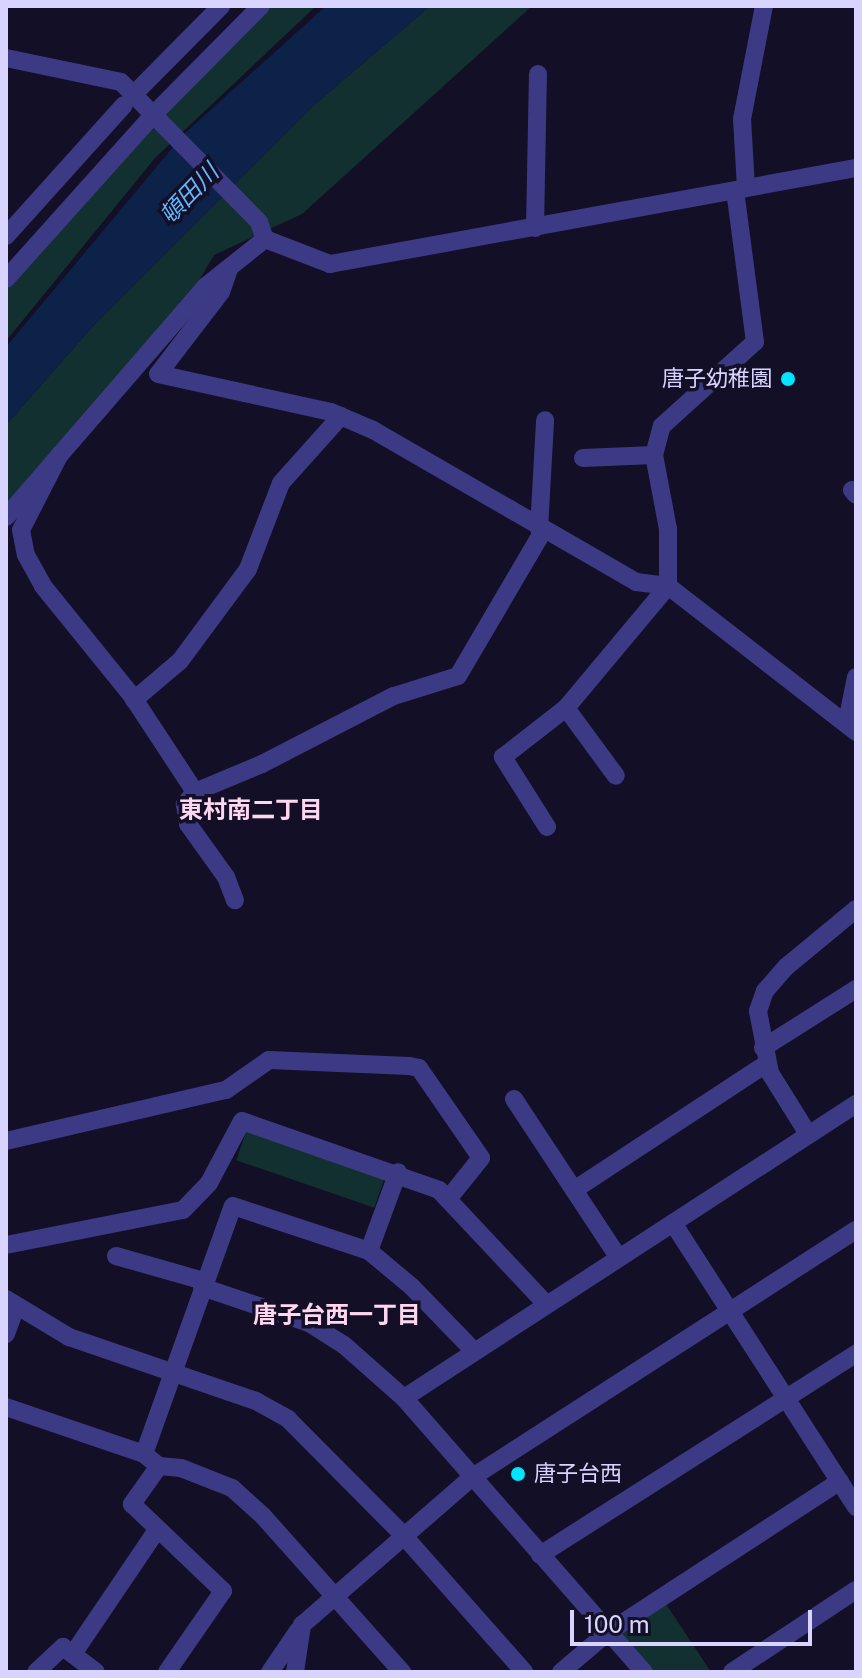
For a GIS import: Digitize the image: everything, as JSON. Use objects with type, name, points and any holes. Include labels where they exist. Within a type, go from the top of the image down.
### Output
[{"type":"street","points":[[139,89],[221,6]]},
{"type":"street","points":[[6,279],[160,119],[261,6]]},
{"type":"street","points":[[547,827],[503,757],[566,708],[668,586],[668,529],[654,455],[662,426],[755,342],[740,189],[742,119],[764,6]]},
{"type":"street","points":[[6,58],[121,82],[160,119],[262,230],[330,264],[856,168]]},
{"type":"street","points":[[535,228],[538,74]]},
{"type":"street","points":[[6,236],[124,105]]},
{"type":"street","points":[[6,517],[206,286],[229,269],[262,230]]},
{"type":"street","points":[[229,269],[221,292],[158,374],[341,416],[636,582],[668,586],[852,727]]},
{"type":"street","points":[[134,700],[180,661],[248,569],[281,483],[341,416]]},
{"type":"street","points":[[235,900],[226,877],[188,824],[185,804],[195,792],[262,764],[394,696],[458,676],[541,530],[545,420]]},
{"type":"street","points":[[60,454],[21,530],[26,555],[43,586],[134,700],[195,792]]},
{"type":"street","points":[[583,458],[654,455]]},
{"type":"street","points":[[852,727],[856,677]]},
{"type":"street","points":[[566,708],[616,776]]},
{"type":"street","points":[[808,1134],[765,1056],[758,1011],[765,991],[786,967],[856,909]]},
{"type":"street","points":[[574,1190],[856,989]]},
{"type":"street","points":[[6,1141],[226,1090],[269,1060],[409,1066],[419,1068],[481,1158],[448,1199]]},
{"type":"street","points":[[514,1099],[618,1257]]},
{"type":"street","points":[[404,1398],[545,1303],[856,1104]]},
{"type":"street","points":[[6,1245],[183,1210],[209,1183],[242,1121],[398,1172],[439,1190],[545,1303]]},
{"type":"street","points":[[369,1251],[398,1172]]},
{"type":"street","points":[[144,1454],[233,1206],[369,1251],[412,1287],[473,1350]]},
{"type":"street","points":[[673,1223],[856,1507]]},
{"type":"street","points":[[270,1672],[302,1625],[471,1478],[856,1230]]},
{"type":"street","points":[[116,1256],[309,1323],[344,1345],[404,1398],[644,1672]]},
{"type":"street","points":[[6,1334],[10,1304],[69,1337],[256,1401],[288,1419],[403,1535],[524,1672]]},
{"type":"street","points":[[540,1555],[856,1354]]},
{"type":"street","points":[[6,1407],[144,1454],[159,1466],[181,1468],[232,1488],[402,1672]]},
{"type":"street","points":[[159,1466],[132,1504],[223,1591],[167,1672]]},
{"type":"street","points":[[561,1672],[607,1633],[840,1481]]},
{"type":"street","points":[[73,1654],[157,1530]]},
{"type":"street","points":[[732,1672],[856,1590]]},
{"type":"street","points":[[295,1672],[302,1625]]},
{"type":"street","points":[[36,1672],[63,1647],[96,1672]]},
{"type":"green space","points":[[272,6],[316,6],[155,158],[6,341],[6,290],[201,75]]},
{"type":"green space","points":[[430,6],[532,6],[302,214],[214,255],[193,291],[6,504],[6,425],[94,325],[313,106]]},
{"type":"green space","points":[[247,1129],[385,1177],[374,1208],[236,1160]]},
{"type":"green space","points":[[664,1601],[711,1672],[650,1672],[614,1634]]},
{"type":"water","name":"頓田川","points":[[326,6],[430,6],[313,106],[94,325],[6,425],[6,347],[184,134]]},
{"type":"place","name":"唐子幼稚園","points":[[788,379]]},
{"type":"place","name":"唐子台西","points":[[518,1474]]},
{"type":"district","name":"東村南二丁目","points":[[251,810]]},
{"type":"district","name":"唐子台西一丁目","points":[[337,1315]]}]
